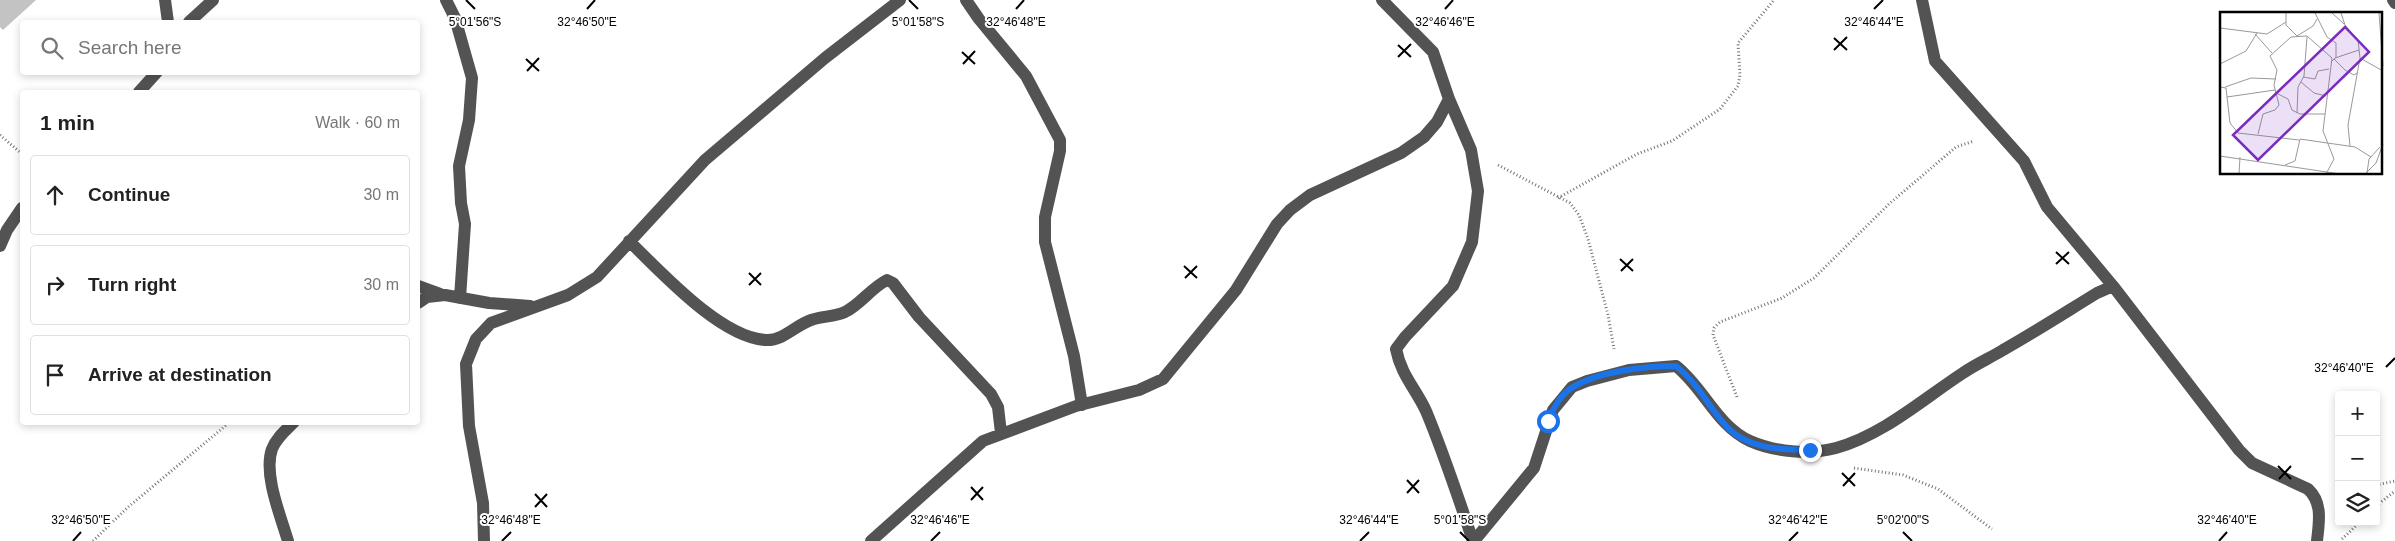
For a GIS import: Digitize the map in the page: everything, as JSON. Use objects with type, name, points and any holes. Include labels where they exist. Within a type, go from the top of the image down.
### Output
[{"type":"street","points":[[165,0],[168,20]]},
{"type":"street","points":[[191,20],[213,0]]},
{"type":"street","points":[[446,0],[456,18],[472,78],[469,120],[459,166],[461,203],[465,224],[460,298]]},
{"type":"street","points":[[484,541],[483,503],[469,426],[466,364],[476,339],[491,324],[533,306],[568,295],[596,277],[705,160],[825,58],[900,0]]},
{"type":"street","points":[[966,0],[979,19],[1026,76],[1060,140],[1060,152],[1045,217],[1045,242],[1074,356],[1082,405]]},
{"type":"street","points":[[1382,0],[1433,52],[1449,99],[1471,150],[1478,191],[1472,242],[1453,286],[1404,337],[1396,349],[1405,377],[1425,408],[1474,541]]},
{"type":"street","points":[[1922,0],[1935,61],[2024,161],[2047,207],[2114,286],[2239,450],[2252,463],[2308,489],[2313,494],[2318,504],[2316,541]]},
{"type":"street","points":[[141,90],[153,75]]},
{"type":"street","points":[[871,541],[983,441],[1082,405],[1139,390],[1163,379],[1236,290],[1277,224],[1290,210],[1310,195],[1401,153],[1424,137],[1437,122],[1449,99]]},
{"type":"street","points":[[0,246],[7,230],[20,211]]},
{"type":"street","points":[[629,241],[694,302],[719,321],[766,340],[777,338],[811,320],[844,312],[887,280],[893,283],[919,317],[991,394],[998,407],[1001,433]]},
{"type":"street","points":[[1474,541],[1534,468],[1548,421],[1560,399],[1572,387],[1618,373],[1676,366],[1697,384],[1732,431],[1766,447],[1782,450],[1835,448],[1894,421],[1973,366],[2097,293],[2114,286]]},
{"type":"street","points":[[420,287],[445,295],[489,303],[533,306]]},
{"type":"street","points":[[420,302],[427,297],[445,295]]},
{"type":"street","points":[[288,541],[271,476],[271,456],[278,438],[291,425]]},
{"type":"path","points":[[1558,198],[1637,154],[1672,141],[1720,109],[1738,86],[1740,75],[1738,43],[1774,0]]},
{"type":"path","points":[[1754,442],[1713,335],[1714,328],[1720,322],[1782,298],[1814,278],[1889,204],[1956,146],[1998,134]]},
{"type":"path","points":[[0,135],[20,152]]},
{"type":"path","points":[[1471,150],[1570,203],[1579,215],[1588,239],[1608,315],[1618,373]]},
{"type":"path","points":[[93,541],[127,508],[226,425]]},
{"type":"path","points":[[1846,467],[1903,475],[1938,489],[1992,528]]},
{"type":"path","points":[[2380,484],[2395,481]]},
{"type":"path","points":[[2380,503],[2395,491]]},
{"type":"path","points":[[2340,541],[2356,526]]},
{"type":"building","points":[[0,0],[36,0],[3,30],[0,27]]},
{"type":"route","points":[[1548,421],[1560,399],[1572,387],[1629,370],[1676,366],[1697,384],[1732,431],[1766,447],[1782,450],[1810,450]]}]
